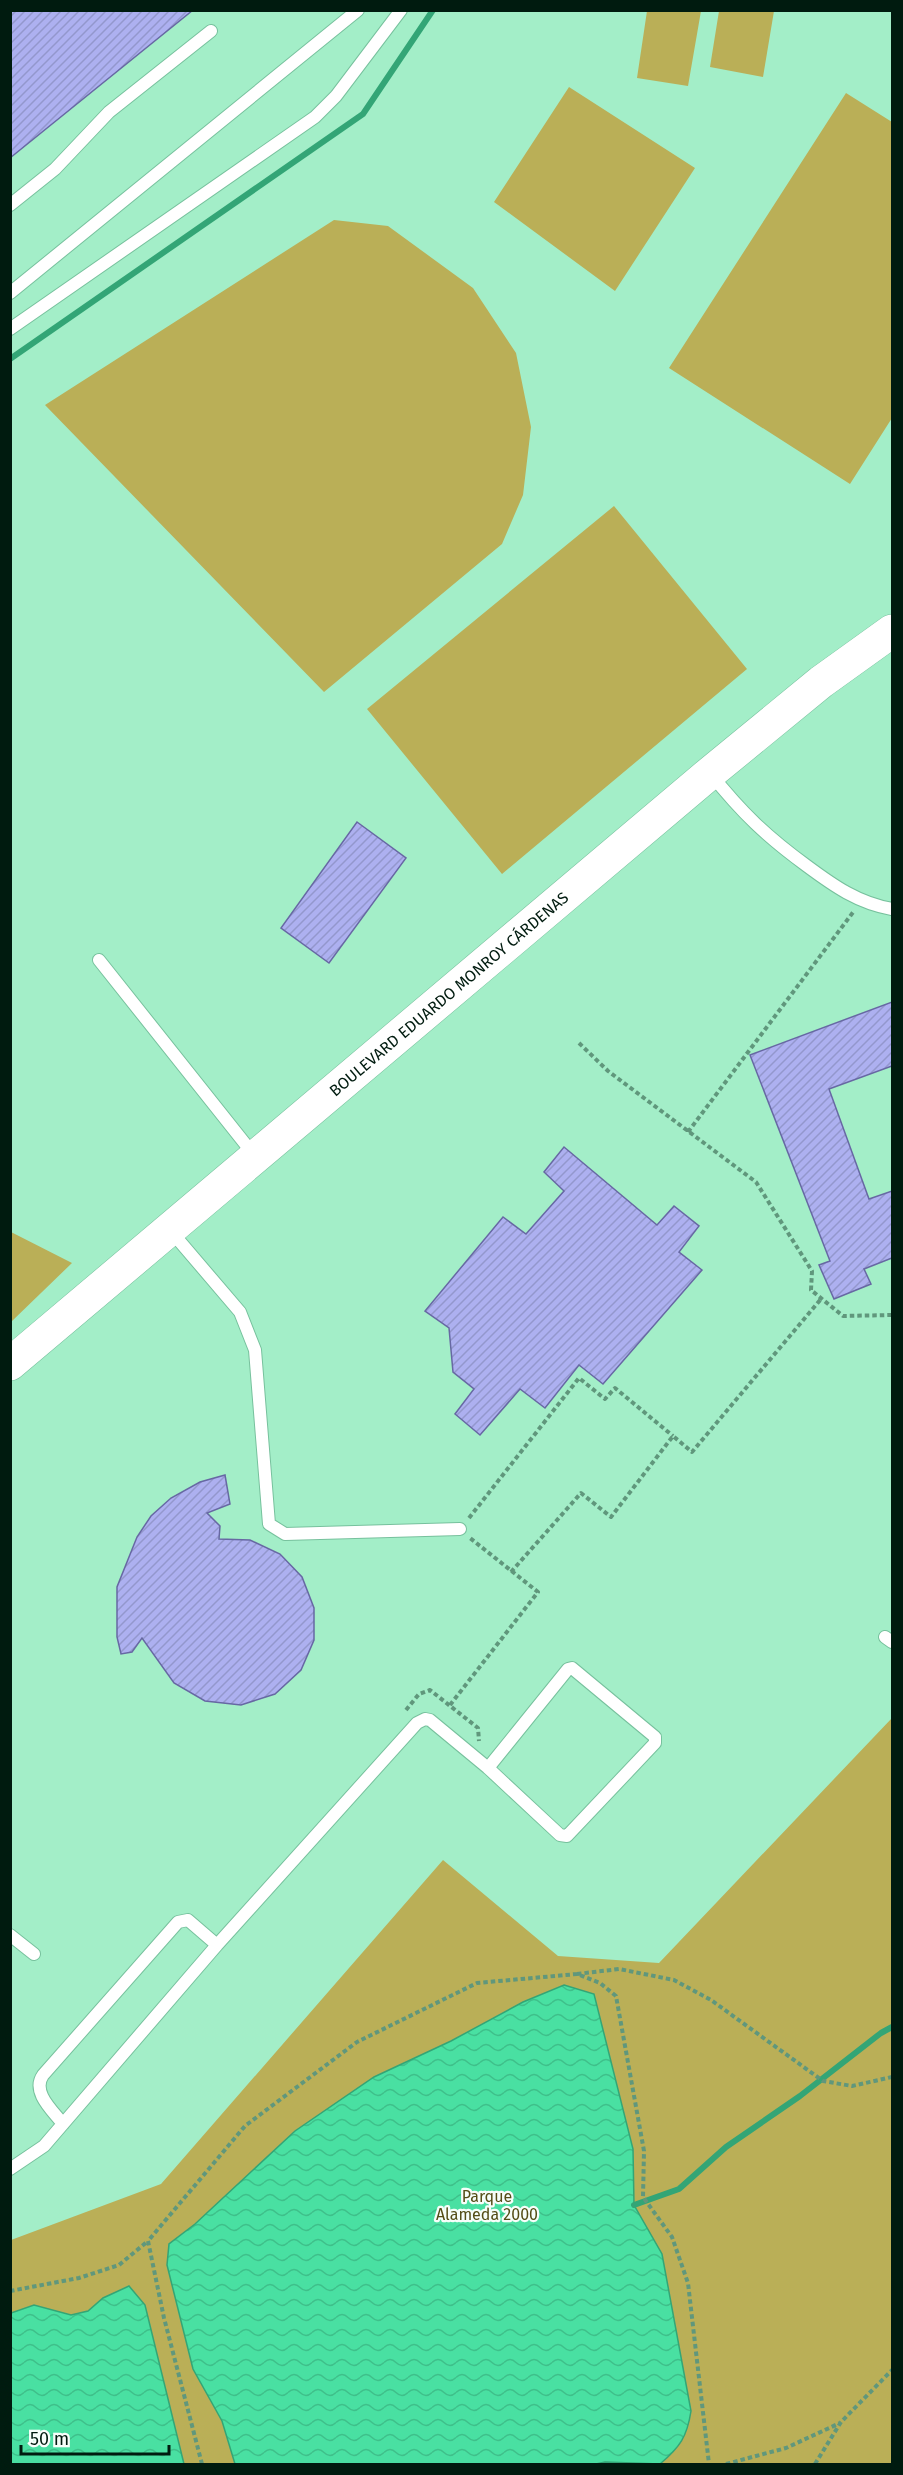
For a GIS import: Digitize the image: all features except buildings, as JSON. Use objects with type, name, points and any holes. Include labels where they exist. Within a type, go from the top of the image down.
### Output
[{"type":"main road","name":"BOULEVARD EDUARDO MONROY CÁRDENAS","points":[[10,1364],[710,772],[821,682],[892,631]]},
{"type":"lane","points":[[10,293],[358,10]]},
{"type":"lane","points":[[10,329],[315,117],[336,96],[401,10]]},
{"type":"lane","points":[[10,205],[55,168],[109,112],[211,31]]},
{"type":"lane","points":[[710,772],[739,809],[769,838],[842,892],[875,906],[892,909]]},
{"type":"lane","points":[[99,960],[255,1156]]},
{"type":"lane","points":[[169,1229],[240,1312],[255,1350],[269,1524],[285,1534],[460,1529]]},
{"type":"lane","points":[[10,2169],[44,2146],[217,1945],[421,1720],[425,1719],[436,1724],[560,1834],[567,1836],[655,1743],[654,1734],[575,1669],[568,1670],[488,1768]]},
{"type":"lane","points":[[63,2124],[39,2091],[39,2080],[43,2075],[178,1922],[188,1920],[217,1945]]},
{"type":"lane","points":[[10,1935],[34,1954]]},
{"type":"path","points":[[688,1132],[861,900]]},
{"type":"path","points":[[579,1043],[608,1071],[756,1182],[812,1271],[811,1290],[821,1299],[843,1316],[892,1315]]},
{"type":"path","points":[[450,1705],[538,1592],[460,1529],[579,1378],[605,1399],[615,1388],[692,1452],[821,1299]]},
{"type":"path","points":[[512,1572],[581,1493],[611,1517],[673,1436]]},
{"type":"path","points":[[405,1711],[419,1694],[430,1690],[478,1728],[479,1742]]},
{"type":"path","points":[[10,2291],[79,2278],[119,2265],[148,2241],[245,2126],[357,2042],[477,1983],[619,1969],[674,1980],[711,2000],[823,2081],[852,2086],[892,2077]]},
{"type":"path","points":[[577,1974],[600,1983],[616,1996],[644,2151],[643,2197],[672,2237],[688,2283],[705,2447],[709,2464]]},
{"type":"path","points":[[148,2241],[164,2318],[202,2464]]},
{"type":"path","points":[[815,2464],[841,2422],[892,2370]]},
{"type":"path","points":[[726,2464],[786,2448],[841,2422]]},
{"type":"green space","points":[[647,11],[701,11],[688,86],[637,78]]},
{"type":"green space","points":[[719,11],[774,11],[763,77],[710,67]]},
{"type":"green space","points":[[569,87],[695,168],[615,291],[494,202]]},
{"type":"green space","points":[[846,93],[892,122],[892,418],[850,484],[669,368]]},
{"type":"green space","points":[[334,220],[388,226],[473,288],[516,353],[531,427],[523,495],[502,544],[324,692],[45,405]]},
{"type":"green space","points":[[614,506],[747,669],[502,874],[367,709]]},
{"type":"green space","points":[[11,1232],[72,1263],[11,1322]]},
{"type":"green space","name":"Parque Alameda 2000","points":[[892,1718],[892,2464],[11,2464],[11,2240],[161,2184],[443,1860],[558,1956],[659,1963]]},
{"type":"water","points":[[564,1985],[594,1994],[633,2149],[634,2205],[662,2254],[691,2411],[682,2441],[660,2464],[605,2462],[596,2464],[235,2464],[222,2421],[193,2369],[167,2265],[169,2244],[195,2224],[295,2131],[374,2077],[451,2041],[523,2002]]},
{"type":"water","points":[[129,2286],[145,2305],[184,2464],[11,2464],[11,2313],[34,2305],[71,2315],[88,2311],[103,2298]]},
{"type":"waterway","points":[[10,359],[363,114],[433,10]]},
{"type":"waterway","points":[[634,2205],[679,2189],[726,2147],[800,2096],[881,2033],[892,2027]]}]
